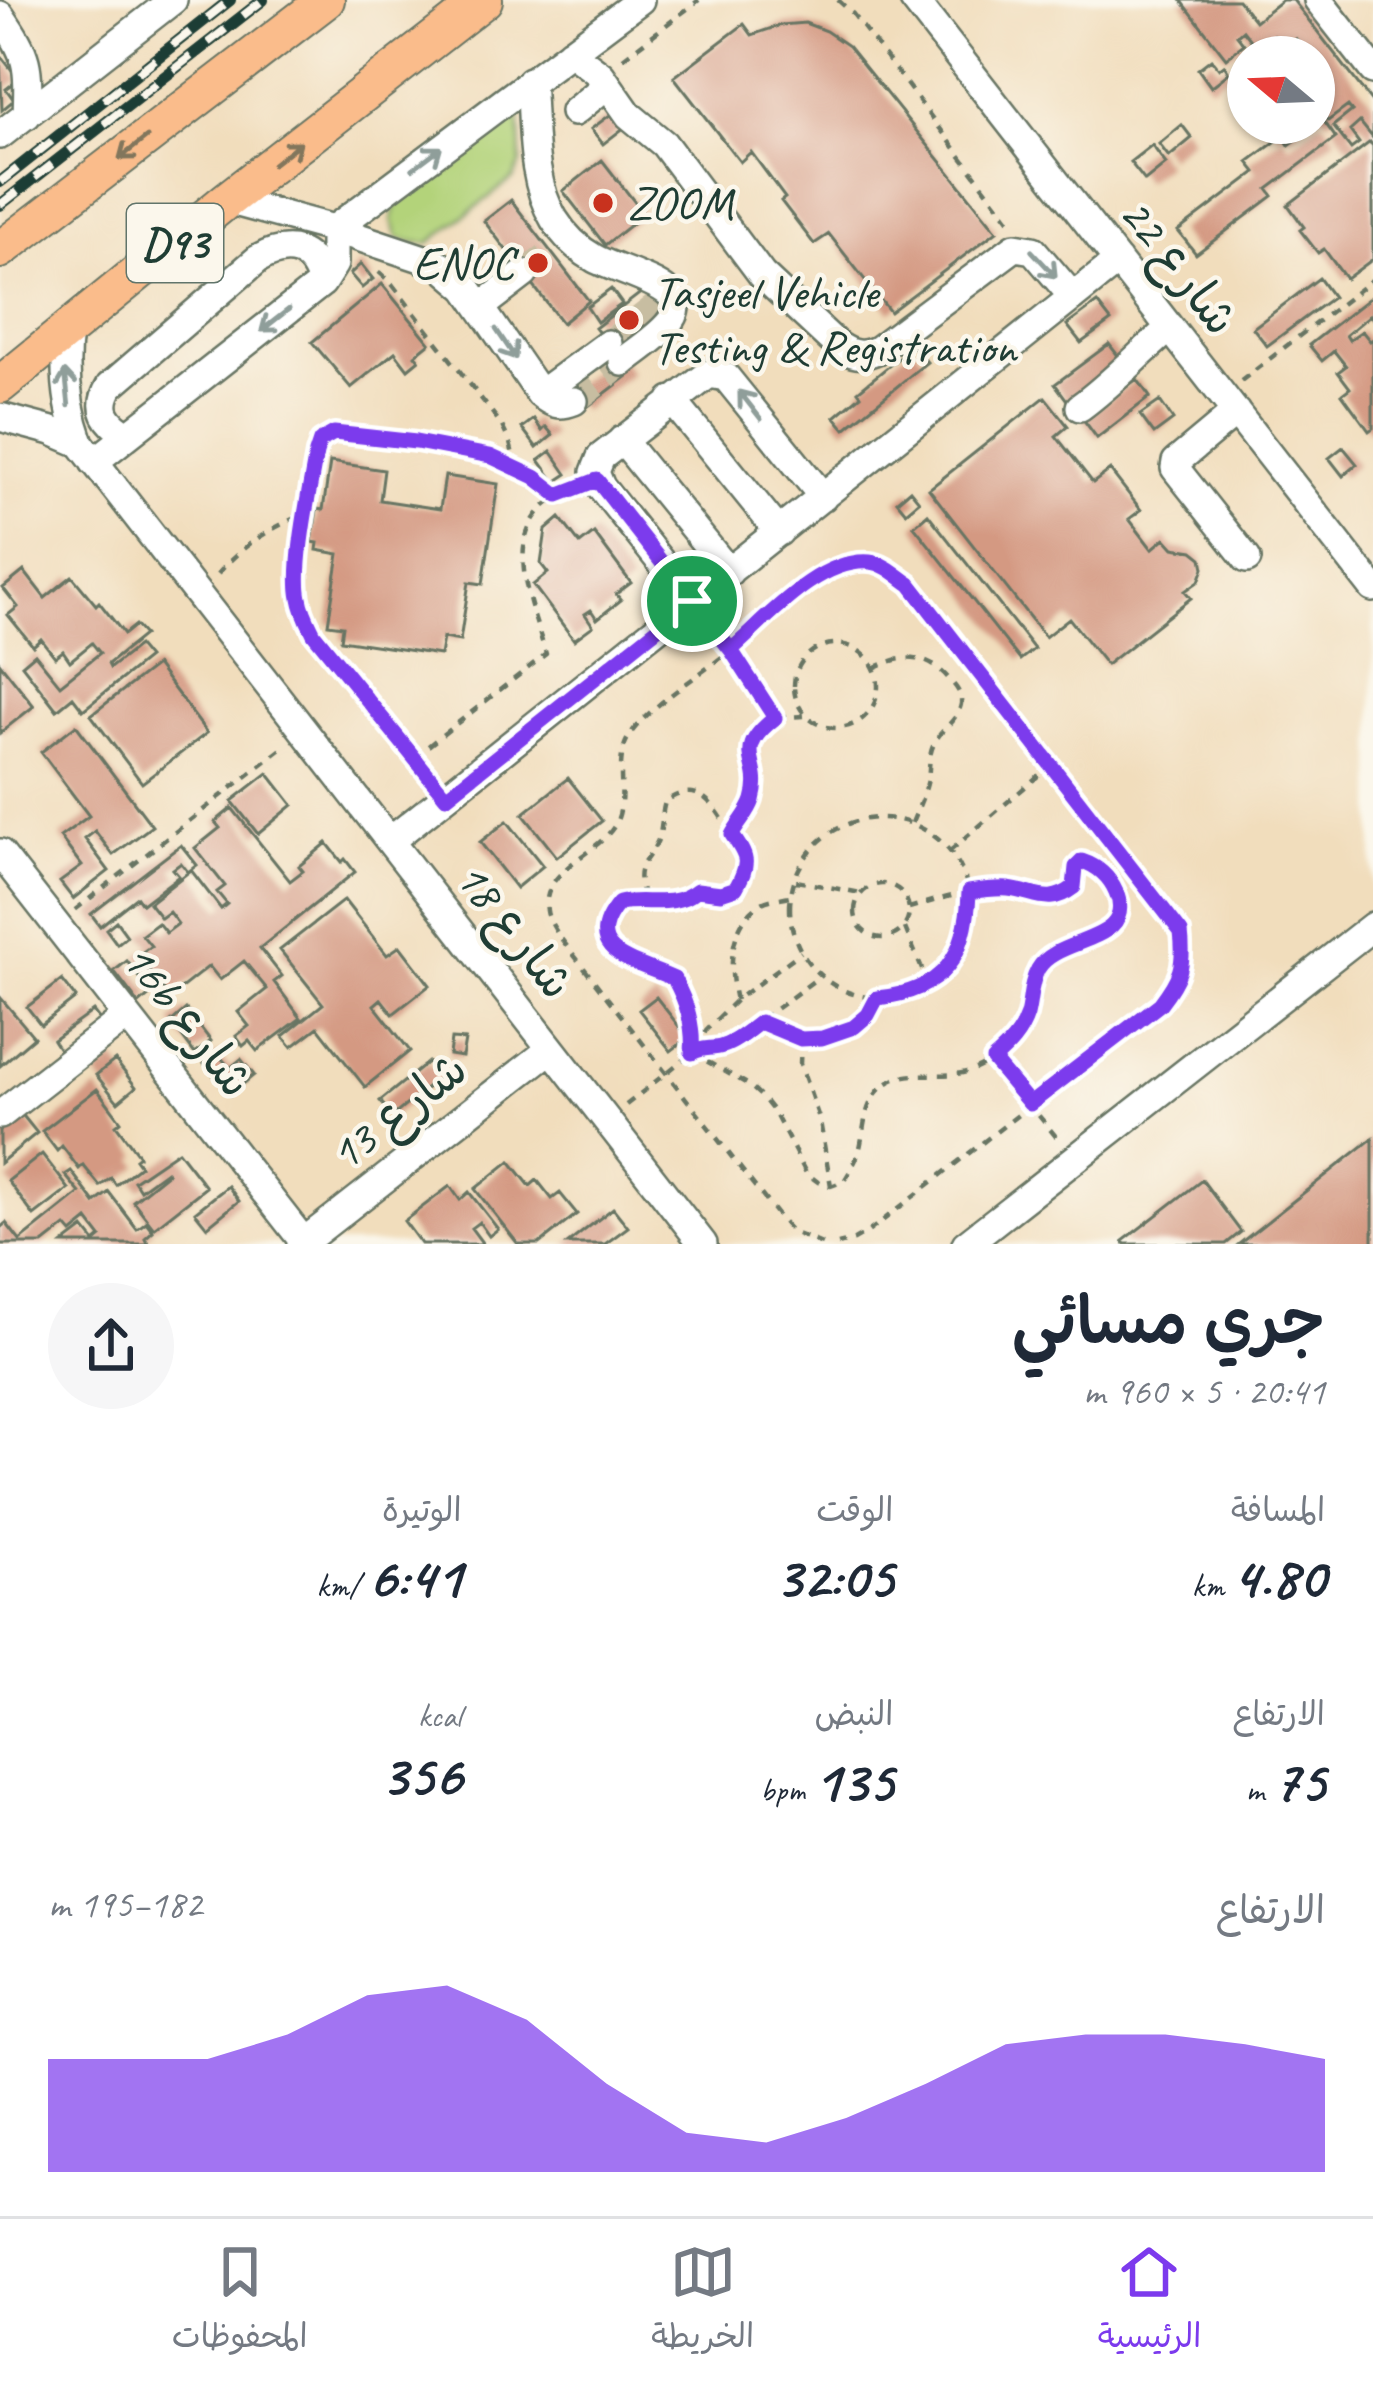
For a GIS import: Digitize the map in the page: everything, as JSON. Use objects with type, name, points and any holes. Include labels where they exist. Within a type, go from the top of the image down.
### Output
[{"type":"main road","name":"D93","points":[[0,250],[326,0]]},
{"type":"main road","points":[[351,102],[466,0]]},
{"type":"main road","name":"D93","points":[[0,385],[484,0]]},
{"type":"street","points":[[0,417],[38,426],[87,453],[128,435],[322,283],[331,272],[335,239],[530,81],[640,0]]},
{"type":"street","name":"شارع 22","points":[[914,0],[1373,588]]},
{"type":"street","points":[[1318,0],[1373,70]]},
{"type":"street","points":[[0,135],[169,1]]},
{"type":"street","points":[[0,14],[25,53],[27,115]]},
{"type":"street","points":[[594,34],[609,88]]},
{"type":"street","points":[[570,52],[664,144],[762,275],[850,354],[877,350],[1008,250],[1033,250],[1073,297]]},
{"type":"street","points":[[530,81],[540,186],[560,246],[596,260],[677,305],[675,317],[540,394]]},
{"type":"street","points":[[574,112],[609,88]]},
{"type":"street","points":[[227,200],[335,239],[440,264],[467,288],[540,394],[552,404],[574,400]]},
{"type":"street","points":[[128,435],[105,417],[103,401],[110,386],[258,259],[282,250],[302,253],[316,266],[322,283]]},
{"type":"street","points":[[390,842],[1118,261]]},
{"type":"street","points":[[481,307],[524,274]]},
{"type":"street","points":[[1080,407],[1170,328]]},
{"type":"street","name":"شارع 18","points":[[68,331],[65,377],[72,422],[87,453],[704,1244]]},
{"type":"street","points":[[692,601],[597,480],[597,464],[622,440],[709,374],[726,377],[823,496]]},
{"type":"street","points":[[672,400],[779,532]]},
{"type":"street","points":[[1229,404],[1176,461],[1175,468],[1247,560]]},
{"type":"street","points":[[622,440],[729,572]]},
{"type":"street","name":"16b شارع","points":[[0,853],[303,1243]]},
{"type":"street","points":[[966,1244],[1373,926]]},
{"type":"street","points":[[0,1115],[127,1016]]},
{"type":"street","name":"شارع 13","points":[[303,1243],[551,1049]]},
{"type":"path","points":[[609,88],[699,0]]},
{"type":"path","points":[[838,0],[1033,250]]},
{"type":"path","points":[[335,239],[392,284],[501,424],[516,466]]},
{"type":"path","points":[[1229,404],[1373,280]]},
{"type":"path","points":[[446,797],[305,617],[298,593],[320,441],[334,433],[490,456],[516,466],[558,495]]},
{"type":"path","points":[[414,757],[546,654],[523,582],[527,535],[539,513],[558,495],[597,480]]},
{"type":"path","points":[[201,598],[246,545],[307,513]]},
{"type":"path","points":[[822,1244],[792,1232],[781,1220],[559,936],[547,913],[549,891],[558,876],[611,831],[619,818],[620,759],[640,722],[812,580],[843,564],[873,562],[910,584],[1164,908],[1181,932],[1184,958],[1176,982],[1160,1004],[868,1232],[838,1244]]},
{"type":"path","points":[[692,601],[775,718]]},
{"type":"path","points":[[844,644],[867,657],[874,668],[877,695],[864,718],[854,725],[827,728],[815,724],[797,705],[794,678],[818,648],[844,644]]},
{"type":"path","points":[[874,668],[892,659],[912,658],[938,666],[960,692],[961,705],[930,753],[928,778],[912,823]]},
{"type":"path","points":[[732,835],[753,800],[750,744],[775,718],[805,716]]},
{"type":"path","points":[[57,924],[304,731]]},
{"type":"path","points":[[950,851],[1051,765]]},
{"type":"path","points":[[645,899],[641,868],[658,842],[664,802],[697,793],[716,808],[747,858],[736,888],[721,893],[697,890],[667,903],[645,899],[619,903],[604,931],[609,947],[620,958],[674,979],[694,1030],[692,1053]]},
{"type":"path","points":[[883,817],[912,823],[950,851],[969,892],[968,927],[953,959],[928,984],[904,995],[877,998],[837,988],[820,976],[801,952],[791,924],[790,896],[807,854],[828,833],[854,821],[883,817]]},
{"type":"path","points":[[692,1053],[763,1098],[806,1173],[831,1186],[844,1181],[854,1163],[876,1094],[910,1073],[966,1073],[1009,1047],[1026,1018],[1040,964],[1053,951],[1108,931],[1117,916],[1118,896],[1095,865],[1082,861],[1076,867],[1074,887],[1062,896],[1046,898],[1011,889],[969,892],[909,908]]},
{"type":"path","points":[[794,880],[861,893]]},
{"type":"path","points":[[876,884],[902,892],[909,908],[898,934],[881,939],[865,933],[854,910],[861,893],[876,884]]},
{"type":"path","points":[[736,1000],[731,979],[733,948],[744,921],[762,903],[790,896]]},
{"type":"path","points":[[904,927],[928,984]]},
{"type":"path","points":[[608,1120],[699,1047],[706,1030],[736,1000],[801,952]]},
{"type":"path","points":[[699,1047],[729,1044],[820,976]]},
{"type":"path","points":[[760,1022],[801,1039],[822,1038],[854,1027],[877,998]]},
{"type":"path","points":[[801,1039],[800,1064],[820,1121],[831,1186]]},
{"type":"path","points":[[993,1060],[1073,1159]]},
{"type":"green space","points":[[516,107],[521,163],[514,178],[429,243],[398,238],[392,220],[398,198]]},
{"type":"building","points":[[1181,0],[1238,0],[1255,21],[1282,0],[1293,0],[1321,36],[1248,36],[1243,30],[1238,36],[1227,36],[1226,58]]},
{"type":"building","points":[[805,23],[848,46],[997,231],[890,312],[829,234],[814,244],[751,152],[740,162],[674,77],[744,24],[752,35]]},
{"type":"building","points":[[1335,54],[1373,103],[1373,138],[1360,122],[1350,131],[1359,143],[1351,149],[1335,129],[1352,111],[1348,106],[1335,116]]},
{"type":"building","points":[[0,55],[19,79],[6,89],[14,100],[2,110]]},
{"type":"building","points":[[1211,59],[1219,69],[1224,65],[1227,75],[1211,87],[1198,69]]},
{"type":"building","points":[[614,112],[625,127],[603,144],[591,129]]},
{"type":"building","points":[[1182,125],[1192,138],[1169,157],[1159,144]]},
{"type":"building","points":[[1370,142],[1373,259],[1346,279],[1324,249],[1318,253],[1288,205]]},
{"type":"building","points":[[1272,144],[1328,144],[1268,189],[1273,196],[1196,254],[1178,231],[1256,172],[1248,162]]},
{"type":"building","points":[[1152,145],[1166,164],[1145,181],[1130,162]]},
{"type":"building","name":"ZOOM","points":[[602,160],[644,214],[605,245],[563,191]]},
{"type":"building","name":"ENOC","points":[[511,200],[589,301],[562,323],[484,221]]},
{"type":"building","points":[[361,264],[373,279],[362,288],[350,274]]},
{"type":"building","points":[[1319,278],[1333,297],[1267,346],[1253,328]]},
{"type":"building","points":[[382,284],[430,343],[415,355],[419,360],[408,369],[395,352],[351,388],[312,342]]},
{"type":"building","name":"Tasjeel Vehicle Testing & Registration","points":[[647,288],[664,311],[612,350],[595,328]]},
{"type":"building","points":[[611,289],[622,304],[597,322],[587,307]]},
{"type":"building","points":[[1373,295],[1373,319],[1370,315],[1346,335],[1349,340],[1362,331],[1373,339],[1373,428],[1369,431],[1342,394],[1350,388],[1338,372],[1346,366],[1334,351],[1322,361],[1309,345]]},
{"type":"building","points":[[1097,303],[1111,321],[1081,343],[1067,325]]},
{"type":"building","points":[[1109,344],[1123,362],[1069,403],[1055,384]]},
{"type":"building","points":[[913,346],[927,362],[845,429],[835,417],[861,395],[858,391]]},
{"type":"building","points":[[617,353],[632,373],[582,411],[567,391]]},
{"type":"building","points":[[1137,379],[1150,397],[1097,438],[1083,419]]},
{"type":"building","points":[[1045,397],[1068,426],[1056,436],[1093,483],[1110,470],[1141,510],[1129,519],[1152,549],[1165,538],[1174,548],[1202,558],[1199,581],[1185,591],[1191,598],[1106,665],[1069,618],[1045,637],[929,489]]},
{"type":"building","points":[[1160,401],[1173,420],[1154,434],[1140,415]]},
{"type":"building","points":[[534,419],[542,431],[546,427],[553,435],[537,448],[522,428]]},
{"type":"building","points":[[1343,447],[1357,464],[1343,476],[1329,458]]},
{"type":"building","points":[[551,451],[567,474],[555,482],[539,460]]},
{"type":"building","points":[[330,462],[384,470],[380,500],[440,509],[445,476],[498,484],[483,584],[469,582],[460,641],[443,638],[440,655],[341,640],[343,626],[328,624],[339,554],[317,550],[318,543],[312,542],[317,509],[323,510]]},
{"type":"building","points":[[910,490],[919,501],[906,512],[897,501]]},
{"type":"building","points":[[928,514],[1034,649],[1020,660],[914,526]]},
{"type":"building","points":[[560,518],[580,544],[594,533],[631,583],[616,594],[621,600],[597,619],[591,610],[585,614],[593,626],[574,640],[533,585],[548,573],[541,564],[546,530]]},
{"type":"building","points":[[24,571],[45,598],[72,576],[124,634],[135,625],[144,635],[108,664],[110,668],[138,646],[148,658],[83,710],[73,697],[57,710],[22,665],[35,654],[60,685],[100,653],[92,643],[70,661],[63,651],[55,657],[41,639],[33,646],[8,615],[18,607],[3,588]]},
{"type":"building","points":[[0,663],[34,706],[0,733]]},
{"type":"building","points":[[156,665],[207,733],[142,783],[91,715]]},
{"type":"building","points":[[76,725],[152,826],[113,855],[95,831],[85,839],[109,871],[73,899],[60,882],[82,866],[60,837],[89,816],[41,752]]},
{"type":"building","points":[[268,773],[293,805],[258,834],[232,801]]},
{"type":"building","points":[[568,778],[602,821],[557,857],[523,814]]},
{"type":"building","points":[[232,808],[290,881],[303,871],[299,866],[327,843],[355,872],[260,948],[282,976],[274,982],[301,1018],[257,1051],[249,1041],[243,1046],[236,1036],[249,1026],[238,1012],[267,989],[244,961],[220,980],[209,966],[170,997],[137,956],[151,946],[142,935],[158,923],[166,933],[178,924],[169,912],[161,918],[149,903],[191,870],[221,909],[227,904],[217,892],[225,886],[195,848],[220,828],[215,822]]},
{"type":"building","points":[[507,821],[543,866],[516,888],[480,842]]},
{"type":"building","points":[[181,845],[197,865],[188,872],[181,863],[173,869],[179,876],[142,904],[137,897],[100,926],[91,914]]},
{"type":"building","points":[[344,900],[387,955],[400,946],[430,985],[393,1014],[381,999],[374,1005],[410,1051],[365,1087],[318,1027],[292,1047],[283,1036],[323,1004],[280,950]]},
{"type":"building","points":[[116,921],[127,936],[117,944],[106,929]]},
{"type":"building","points":[[127,961],[151,994],[139,1004],[114,971]]},
{"type":"building","points":[[62,980],[76,998],[41,1025],[27,1007]]},
{"type":"building","points":[[0,997],[34,1037],[0,1066]]},
{"type":"building","points":[[656,997],[688,1038],[671,1051],[639,1010]]},
{"type":"building","points":[[186,1009],[211,1041],[195,1054],[171,1022]]},
{"type":"building","points":[[93,1011],[103,1024],[62,1054],[53,1040]]},
{"type":"building","points":[[451,1039],[465,1040],[462,1057],[449,1055]]},
{"type":"building","points":[[217,1053],[230,1068],[241,1059],[254,1075],[230,1095],[204,1064]]},
{"type":"building","points":[[115,1060],[136,1087],[118,1102],[96,1075]]},
{"type":"building","points":[[428,1062],[440,1077],[393,1116],[380,1101]]},
{"type":"building","points":[[97,1089],[139,1156],[135,1159],[140,1166],[116,1185],[111,1178],[100,1186],[62,1146],[57,1151],[42,1131]]},
{"type":"building","points":[[20,1112],[37,1133],[0,1163],[0,1128]]},
{"type":"building","points":[[1373,1138],[1373,1244],[1239,1244]]},
{"type":"building","points":[[178,1151],[206,1187],[154,1228],[133,1201],[168,1173],[140,1190],[134,1181]]},
{"type":"building","points":[[42,1154],[69,1189],[34,1216],[8,1181]]},
{"type":"building","points":[[510,1161],[530,1186],[537,1180],[552,1199],[560,1193],[577,1214],[539,1244],[518,1244],[475,1189]]},
{"type":"building","points":[[71,1171],[95,1203],[109,1192],[137,1229],[146,1222],[153,1231],[145,1238],[149,1244],[63,1244],[84,1228],[95,1242],[101,1237],[88,1220],[72,1233],[66,1226],[43,1244],[0,1244],[0,1228],[6,1223],[20,1241],[80,1193],[65,1175]]},
{"type":"building","points":[[1202,1180],[1241,1232],[1226,1244],[1125,1244],[1123,1241]]},
{"type":"building","points":[[228,1186],[239,1201],[207,1227],[195,1212]]},
{"type":"building","points":[[450,1186],[460,1200],[469,1192],[498,1229],[489,1236],[479,1222],[471,1228],[483,1244],[421,1244],[404,1221]]},
{"type":"building","points":[[613,1208],[628,1227],[605,1244],[567,1244]]},
{"type":"tunnel","points":[[524,274],[551,253]]},
{"type":"tunnel","points":[[608,344],[659,304]]},
{"type":"tunnel","points":[[574,401],[623,362]]},
{"type":"railway","points":[[0,182],[230,0]]},
{"type":"railway","points":[[0,205],[263,0]]},
{"type":"place","name":"ZOOM","points":[[603,203]]},
{"type":"place","name":"ENOC","points":[[538,263]]},
{"type":"place","name":"Tasjeel Vehicle Testing & Registration","points":[[629,320]]},
{"type":"route","points":[[692,601],[597,480],[558,495],[516,466],[490,456],[349,434],[334,433],[320,441],[299,570],[298,593],[305,617],[446,797],[692,601],[775,718],[750,744],[753,800],[732,835],[747,858],[736,888],[721,893],[697,890],[667,903],[645,899],[619,903],[604,931],[609,947],[620,958],[674,979],[694,1030],[692,1053],[699,1047],[729,1044],[760,1022],[801,1039],[822,1038],[854,1027],[877,998],[904,995],[928,984],[953,959],[968,927],[969,892],[1011,889],[1046,898],[1062,896],[1074,887],[1076,867],[1082,861],[1095,865],[1109,880],[1118,896],[1117,916],[1108,931],[1053,951],[1040,964],[1019,1033],[993,1060],[1030,1104],[1160,1004],[1176,982],[1184,958],[1181,932],[910,584],[873,562],[843,564],[812,580],[731,650],[692,601]]}]
